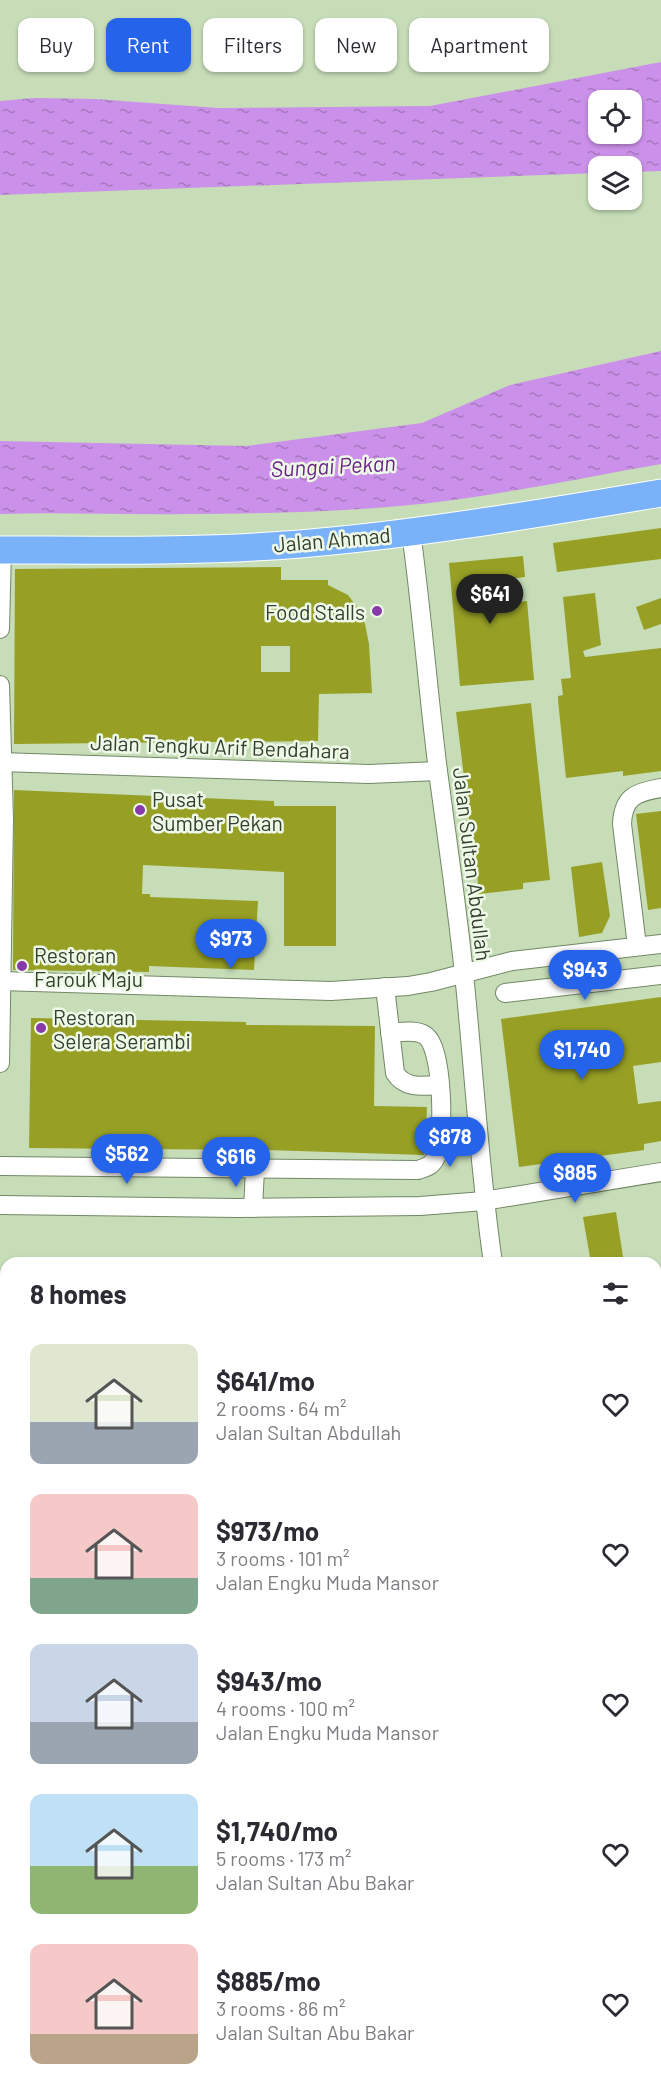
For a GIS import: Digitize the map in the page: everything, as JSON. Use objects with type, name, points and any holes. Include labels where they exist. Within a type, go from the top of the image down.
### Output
[{"type":"highway","name":"Jalan Ahmad","points":[[1,550],[251,546],[318,542],[411,532],[661,493]]},
{"type":"street","name":"Jalan Sultan Abdullah","points":[[411,532],[423,620],[438,771],[453,868],[484,1202],[492,1257]]},
{"type":"street","points":[[0,629],[1,550]]},
{"type":"street","points":[[0,685],[4,819],[0,1064]]},
{"type":"street","name":"Jalan Tengku Arif Bendahara","points":[[1,762],[369,774],[438,771]]},
{"type":"street","points":[[637,946],[622,812],[628,801],[636,794],[661,788]]},
{"type":"street","points":[[1,981],[331,991],[431,982],[512,961],[661,944]]},
{"type":"street","points":[[551,956],[555,986]]},
{"type":"street","points":[[505,993],[661,975]]},
{"type":"street","points":[[385,987],[395,1073],[407,1084],[439,1085]]},
{"type":"street","points":[[0,1166],[255,1170],[418,1170],[430,1167],[436,1158],[440,1142],[442,1113],[435,1051],[431,1041],[424,1035],[416,1032],[390,1033]]},
{"type":"street","points":[[253,1208],[255,1170]]},
{"type":"street","points":[[0,1206],[253,1208],[420,1206],[484,1202],[661,1172]]},
{"type":"water","points":[[661,62],[661,171],[642,172],[642,156],[588,156],[588,173],[0,195],[0,101],[34,98],[95,99],[218,108],[430,106]]},
{"type":"water","name":"Sungai Pekan","points":[[661,351],[661,464],[499,493],[433,503],[374,508],[240,514],[0,514],[0,441],[246,446],[422,423],[510,385]]},
{"type":"building","points":[[661,528],[661,559],[557,572],[553,543]]},
{"type":"building","points":[[523,556],[525,577],[483,582],[486,605],[527,601],[534,680],[460,686],[449,563]]},
{"type":"building","points":[[281,567],[281,580],[328,580],[328,585],[348,595],[365,624],[369,644],[372,693],[319,694],[318,741],[14,744],[15,569]],"holes":[[[261,646],[290,646],[290,672],[261,672]]]},
{"type":"building","points":[[595,593],[601,645],[583,651],[585,657],[661,648],[661,771],[623,776],[623,771],[566,778],[558,700],[558,696],[563,695],[561,679],[571,678],[563,597]]},
{"type":"building","points":[[661,598],[661,624],[644,630],[636,607]]},
{"type":"building","points":[[531,703],[550,880],[523,883],[523,889],[479,894],[456,712]]},
{"type":"building","points":[[14,790],[274,801],[274,806],[336,806],[336,946],[284,946],[284,872],[143,865],[142,894],[150,894],[150,897],[258,901],[254,970],[149,966],[149,972],[13,970]]},
{"type":"building","points":[[661,811],[661,908],[648,910],[636,814]]},
{"type":"building","points":[[602,862],[610,916],[602,933],[579,937],[571,867]]},
{"type":"building","points":[[661,997],[661,1062],[633,1066],[638,1104],[661,1101],[661,1141],[644,1144],[644,1150],[519,1167],[501,1019]]},
{"type":"building","points":[[31,1018],[246,1022],[246,1025],[375,1026],[374,1106],[427,1107],[425,1153],[424,1155],[266,1150],[29,1148]]},
{"type":"building","points":[[616,1212],[623,1257],[590,1257],[583,1217]]},
{"type":"place","name":"Food Stalls","points":[[377,611]]},
{"type":"place","name":"Pusat Sumber Pekan","points":[[140,810]]},
{"type":"place","name":"Restoran Farouk Maju","points":[[22,966]]},
{"type":"place","name":"Restoran Selera Serambi","points":[[41,1028]]}]
